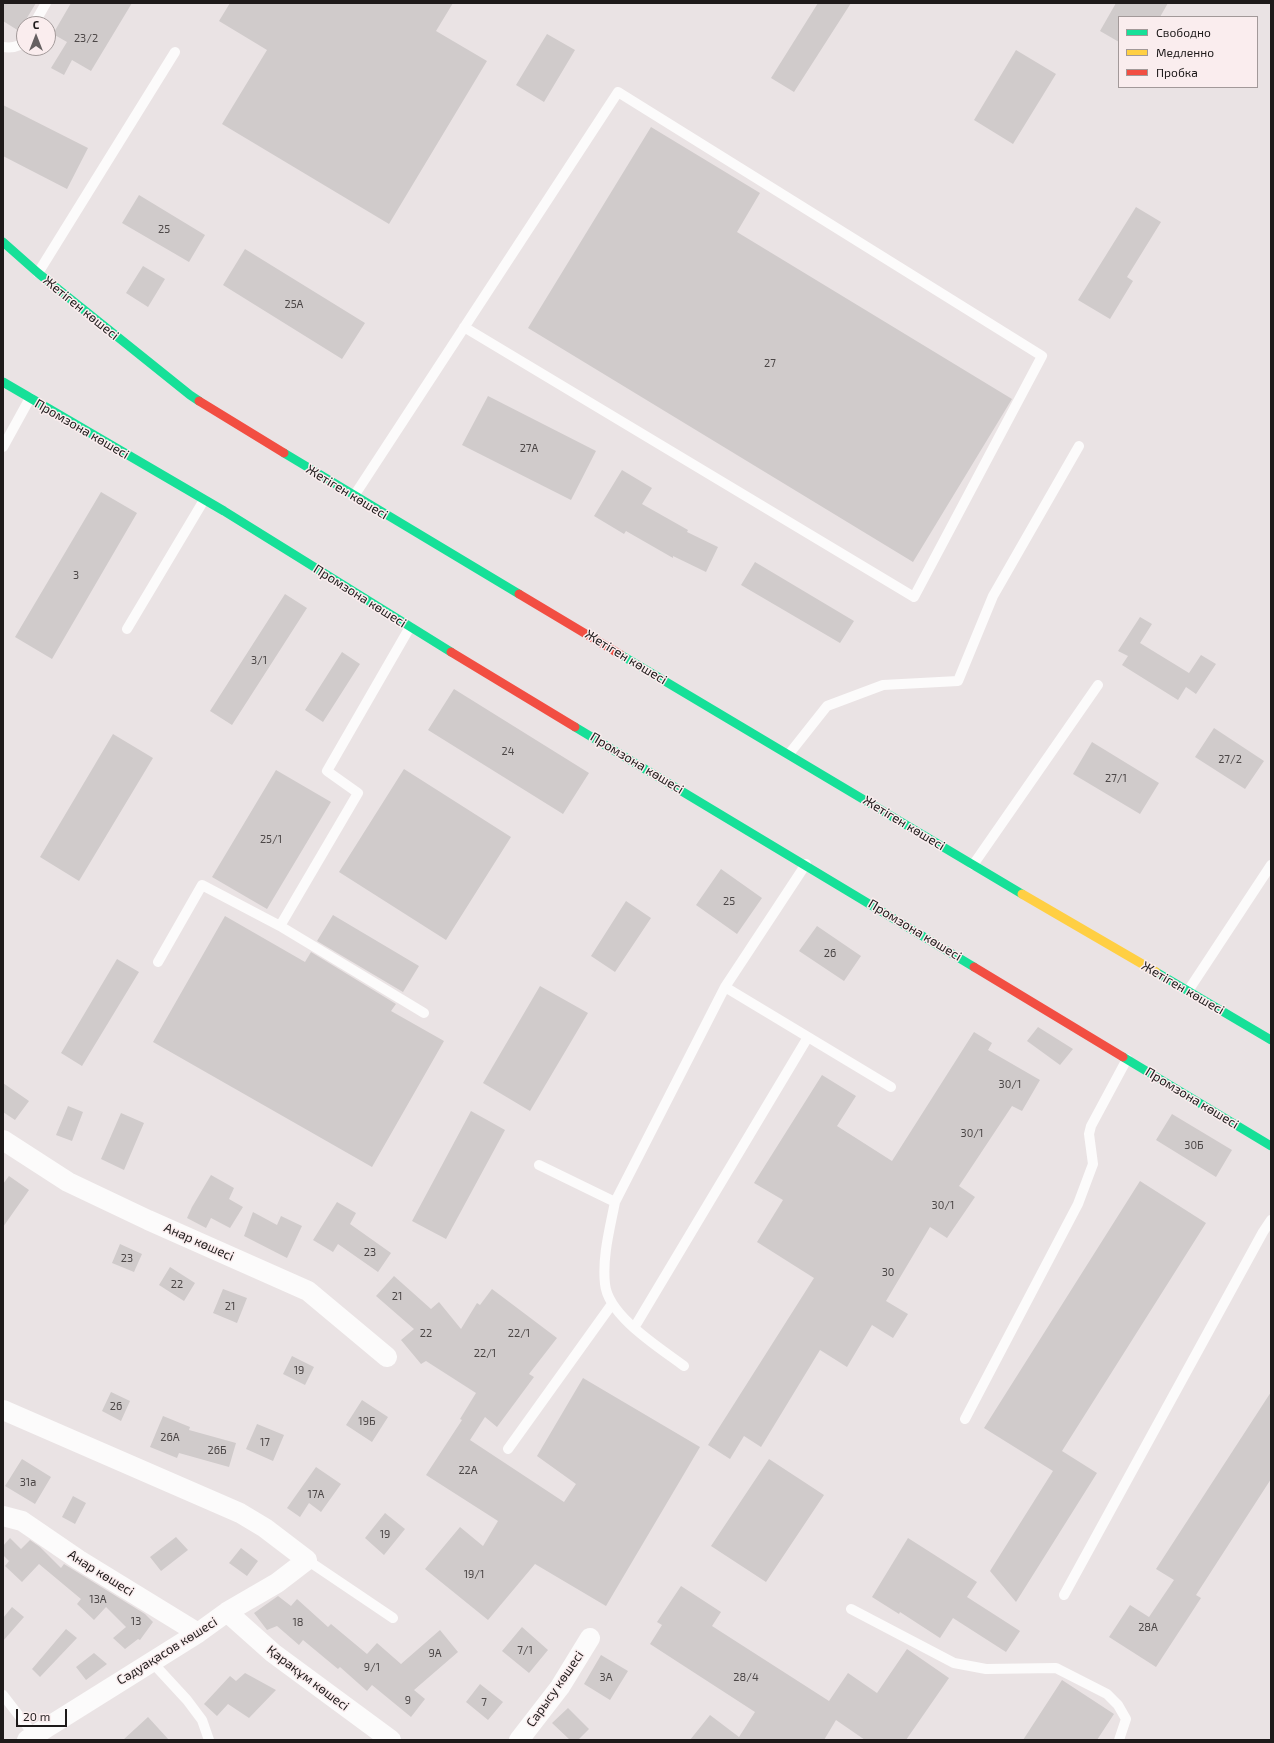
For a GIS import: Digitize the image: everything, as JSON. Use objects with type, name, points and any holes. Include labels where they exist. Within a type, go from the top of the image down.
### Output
[{"type":"street","name":"Жетіген көшесі","points":[[3,242],[38,273],[190,395],[354,496],[973,865],[1271,1040]]},
{"type":"street","name":"Промзона көшесі","points":[[3,382],[204,500],[410,627],[806,864],[1271,1146]]},
{"type":"street","name":"Анар көшесі","points":[[3,1140],[68,1182],[308,1291],[387,1357]]},
{"type":"street","points":[[3,1410],[240,1513],[265,1528],[307,1560]]},
{"type":"street","name":"Анар көшесі","points":[[3,1516],[22,1521],[79,1560],[198,1633]]},
{"type":"street","name":"Сәдуақасов көшесі","points":[[30,1737],[198,1633],[228,1612],[276,1583],[307,1560]]},
{"type":"street","name":"Қарақұм көшесі","points":[[228,1612],[273,1653],[391,1740]]},
{"type":"street","name":"Сарысу көшесі","points":[[519,1740],[560,1687],[590,1638]]},
{"type":"lane","points":[[39,16],[46,3]]},
{"type":"lane","points":[[3,47],[13,48],[16,47]]},
{"type":"lane","points":[[38,273],[175,52]]},
{"type":"lane","points":[[354,496],[464,327],[618,92],[1042,356],[914,597],[464,327]]},
{"type":"lane","points":[[3,447],[30,398]]},
{"type":"lane","points":[[789,754],[827,706],[883,685],[958,681],[993,596],[1079,446]]},
{"type":"lane","points":[[127,629],[204,500]]},
{"type":"lane","points":[[280,926],[358,793],[327,771],[410,627]]},
{"type":"lane","points":[[973,865],[1098,685]]},
{"type":"lane","points":[[684,1366],[634,1328],[612,1304],[605,1286],[604,1263],[615,1202],[725,987],[806,864]]},
{"type":"lane","points":[[1188,991],[1271,865]]},
{"type":"lane","points":[[158,962],[202,885],[280,926],[424,1013]]},
{"type":"lane","points":[[725,987],[891,1087]]},
{"type":"lane","points":[[634,1328],[808,1037]]},
{"type":"lane","points":[[964,1419],[1078,1204],[1093,1164],[1089,1134],[1091,1126],[1127,1059]]},
{"type":"lane","points":[[539,1165],[615,1202]]},
{"type":"lane","points":[[1064,1595],[1263,1232],[1271,1220]]},
{"type":"lane","points":[[508,1449],[612,1304]]},
{"type":"lane","points":[[307,1560],[394,1618]]},
{"type":"lane","points":[[851,1609],[954,1663],[986,1670],[1056,1668],[1107,1694],[1118,1705],[1126,1719],[1119,1740]]},
{"type":"lane","points":[[151,1661],[187,1700],[202,1720],[209,1740]]},
{"type":"lane","points":[[3,1695],[30,1737]]},
{"type":"building","points":[[3,3],[36,3],[28,16],[16,16],[16,29],[3,21]]},
{"type":"building","points":[[71,3],[132,3],[91,71],[72,60],[64,75],[51,68],[67,42],[56,36],[56,29]]},
{"type":"building","points":[[230,3],[453,3],[436,31],[487,61],[389,224],[222,124],[267,50],[219,21]]},
{"type":"building","points":[[818,3],[851,3],[794,92],[771,78]]},
{"type":"building","points":[[1116,3],[1168,3],[1161,16],[1118,16],[1118,41],[1100,31]]},
{"type":"building","points":[[547,34],[575,50],[544,102],[516,85]]},
{"type":"building","points":[[1016,50],[1056,74],[1013,144],[974,120]]},
{"type":"building","points":[[3,105],[88,148],[67,189],[3,156]]},
{"type":"building","points":[[651,127],[760,193],[737,232],[1012,399],[913,562],[528,328]]},
{"type":"building","points":[[139,195],[205,235],[189,262],[122,223]]},
{"type":"building","points":[[1136,207],[1161,222],[1127,277],[1133,281],[1110,319],[1078,300]]},
{"type":"building","points":[[245,249],[365,323],[342,359],[223,285]]},
{"type":"building","points":[[143,266],[165,279],[148,307],[126,293]]},
{"type":"building","points":[[488,396],[596,451],[571,500],[462,445]]},
{"type":"building","points":[[622,470],[652,488],[642,504],[688,530],[687,532],[718,547],[706,572],[673,556],[673,558],[626,531],[624,534],[594,516]]},
{"type":"building","points":[[101,492],[137,513],[52,659],[15,637]]},
{"type":"building","points":[[755,562],[854,621],[840,643],[741,585]]},
{"type":"building","points":[[285,594],[307,608],[232,725],[210,711]]},
{"type":"building","points":[[1140,617],[1152,624],[1140,643],[1189,673],[1201,655],[1216,664],[1196,694],[1186,687],[1178,700],[1122,665],[1128,656],[1118,651]]},
{"type":"building","points":[[342,652],[360,664],[323,722],[305,710]]},
{"type":"building","points":[[454,689],[589,773],[563,814],[428,730]]},
{"type":"building","points":[[1214,728],[1264,761],[1245,789],[1195,757]]},
{"type":"building","points":[[113,734],[153,758],[79,881],[40,857]]},
{"type":"building","points":[[1092,742],[1159,783],[1140,814],[1073,774]]},
{"type":"building","points":[[404,769],[511,837],[446,940],[339,872]]},
{"type":"building","points":[[276,770],[331,802],[267,909],[212,877]]},
{"type":"building","points":[[721,869],[762,898],[737,934],[696,905]]},
{"type":"building","points":[[626,901],[651,918],[615,972],[591,956]]},
{"type":"building","points":[[333,915],[419,966],[403,992],[317,941]]},
{"type":"building","points":[[225,916],[305,962],[311,952],[396,1004],[391,1011],[444,1041],[372,1167],[153,1042]]},
{"type":"building","points":[[817,926],[861,956],[844,981],[799,951]]},
{"type":"building","points":[[117,959],[139,972],[82,1066],[61,1053]]},
{"type":"building","points":[[540,986],[588,1013],[530,1111],[483,1083]]},
{"type":"building","points":[[1038,1027],[1073,1049],[1060,1065],[1027,1041]]},
{"type":"building","points":[[974,1032],[992,1043],[988,1050],[1040,1080],[1022,1111],[1012,1106],[959,1186],[975,1197],[947,1238],[930,1227],[886,1301],[908,1314],[893,1338],[872,1325],[847,1367],[820,1350],[761,1447],[744,1436],[730,1459],[708,1445],[814,1278],[757,1242],[783,1200],[754,1183],[822,1075],[856,1096],[837,1126],[892,1161]]},
{"type":"building","points":[[3,1083],[29,1101],[15,1120],[3,1112]]},
{"type":"building","points":[[68,1106],[83,1112],[72,1141],[56,1135]]},
{"type":"building","points":[[471,1111],[505,1130],[446,1239],[412,1221]]},
{"type":"building","points":[[121,1113],[144,1123],[124,1170],[101,1159]]},
{"type":"building","points":[[1172,1114],[1232,1150],[1216,1177],[1156,1140]]},
{"type":"building","points":[[211,1175],[234,1188],[229,1199],[243,1207],[230,1228],[211,1218],[206,1228],[187,1218]]},
{"type":"building","points":[[9,1176],[29,1190],[3,1227],[3,1184]]},
{"type":"building","points":[[1140,1181],[1206,1223],[1062,1451],[1097,1473],[1016,1602],[990,1571],[1053,1471],[984,1428]]},
{"type":"building","points":[[337,1202],[356,1213],[350,1224],[391,1253],[378,1272],[338,1244],[333,1252],[313,1240]]},
{"type":"building","points":[[253,1212],[277,1225],[281,1216],[302,1226],[287,1258],[244,1236]]},
{"type":"building","points":[[120,1244],[142,1254],[134,1272],[112,1263]]},
{"type":"building","points":[[170,1267],[195,1283],[184,1301],[159,1285]]},
{"type":"building","points":[[394,1276],[431,1309],[439,1302],[461,1329],[477,1303],[480,1305],[492,1289],[557,1338],[529,1374],[534,1377],[497,1427],[485,1417],[470,1440],[564,1502],[576,1484],[537,1456],[583,1378],[700,1447],[606,1606],[535,1564],[488,1620],[425,1569],[460,1527],[483,1546],[498,1521],[426,1475],[462,1420],[460,1419],[476,1393],[426,1361],[421,1364],[401,1340],[414,1329],[376,1296]]},
{"type":"building","points":[[223,1289],[247,1298],[237,1323],[213,1313]]},
{"type":"building","points":[[292,1356],[314,1367],[305,1385],[283,1374]]},
{"type":"building","points":[[111,1392],[130,1401],[121,1421],[102,1411]]},
{"type":"building","points":[[1271,1392],[1271,1479],[1196,1595],[1201,1598],[1156,1667],[1109,1637],[1130,1605],[1149,1617],[1174,1580],[1156,1569]]},
{"type":"building","points":[[362,1400],[388,1417],[372,1442],[346,1425]]},
{"type":"building","points":[[163,1416],[190,1427],[189,1430],[236,1443],[229,1467],[179,1453],[177,1458],[150,1447]]},
{"type":"building","points":[[257,1424],[284,1435],[273,1461],[246,1449]]},
{"type":"building","points":[[22,1459],[51,1477],[35,1504],[5,1486]]},
{"type":"building","points":[[769,1459],[824,1495],[766,1582],[711,1546]]},
{"type":"building","points":[[316,1467],[341,1484],[321,1512],[309,1503],[300,1517],[287,1508]]},
{"type":"building","points":[[73,1496],[86,1503],[75,1524],[62,1517]]},
{"type":"building","points":[[385,1513],[405,1529],[384,1555],[365,1538]]},
{"type":"building","points":[[176,1537],[188,1550],[161,1571],[150,1557]]},
{"type":"building","points":[[10,1538],[21,1549],[30,1540],[40,1547],[61,1568],[64,1564],[145,1614],[153,1622],[140,1640],[138,1639],[125,1649],[113,1638],[126,1627],[106,1607],[94,1620],[77,1604],[81,1599],[39,1564],[22,1582],[5,1566],[9,1561],[3,1555],[3,1546]]},
{"type":"building","points":[[908,1538],[977,1582],[967,1597],[1020,1631],[1006,1652],[953,1618],[940,1638],[900,1612],[899,1614],[872,1597]]},
{"type":"building","points":[[241,1548],[258,1561],[247,1576],[229,1563]]},
{"type":"building","points":[[681,1586],[721,1612],[712,1626],[829,1701],[848,1673],[877,1693],[907,1649],[949,1678],[906,1740],[865,1740],[836,1720],[824,1740],[690,1740],[710,1715],[739,1737],[755,1712],[650,1644],[662,1625],[657,1622]]},
{"type":"building","points":[[278,1596],[291,1606],[297,1599],[328,1627],[331,1624],[367,1654],[377,1643],[401,1664],[440,1630],[458,1652],[414,1690],[425,1699],[411,1717],[372,1685],[367,1691],[340,1667],[338,1669],[303,1640],[299,1645],[277,1626],[267,1630],[254,1613]]},
{"type":"building","points":[[12,1607],[24,1617],[3,1641],[3,1618]]},
{"type":"building","points":[[522,1627],[548,1650],[529,1673],[502,1651]]},
{"type":"building","points":[[66,1629],[77,1638],[40,1677],[32,1669]]},
{"type":"building","points":[[94,1653],[107,1664],[86,1680],[76,1667]]},
{"type":"building","points":[[601,1655],[628,1671],[610,1700],[584,1684]]},
{"type":"building","points":[[245,1673],[276,1690],[249,1718],[228,1704],[217,1716],[204,1704],[230,1676],[236,1681]]},
{"type":"building","points":[[1062,1680],[1114,1714],[1097,1740],[1023,1740]]},
{"type":"building","points":[[480,1684],[503,1702],[488,1720],[466,1702]]},
{"type":"building","points":[[568,1708],[589,1729],[578,1740],[570,1740],[552,1723]]},
{"type":"building","points":[[148,1717],[169,1740],[123,1740]]},
{"type":"traffic: fast","points":[[3,242],[38,273],[199,401]]},
{"type":"traffic: fast","points":[[3,382],[224,511],[451,652]]},
{"type":"traffic: fast","points":[[284,453],[519,594]]},
{"type":"traffic: fast","points":[[621,655],[1022,894]]},
{"type":"traffic: fast","points":[[575,727],[974,967]]},
{"type":"traffic: fast","points":[[1156,972],[1271,1040]]},
{"type":"traffic: fast","points":[[1123,1057],[1271,1146]]},
{"type":"traffic: slow","points":[[1022,894],[1156,972]]},
{"type":"traffic: jam","points":[[199,401],[284,453]]},
{"type":"traffic: jam","points":[[519,594],[621,655]]},
{"type":"traffic: jam","points":[[451,652],[575,727]]},
{"type":"traffic: jam","points":[[974,967],[1123,1057]]}]
